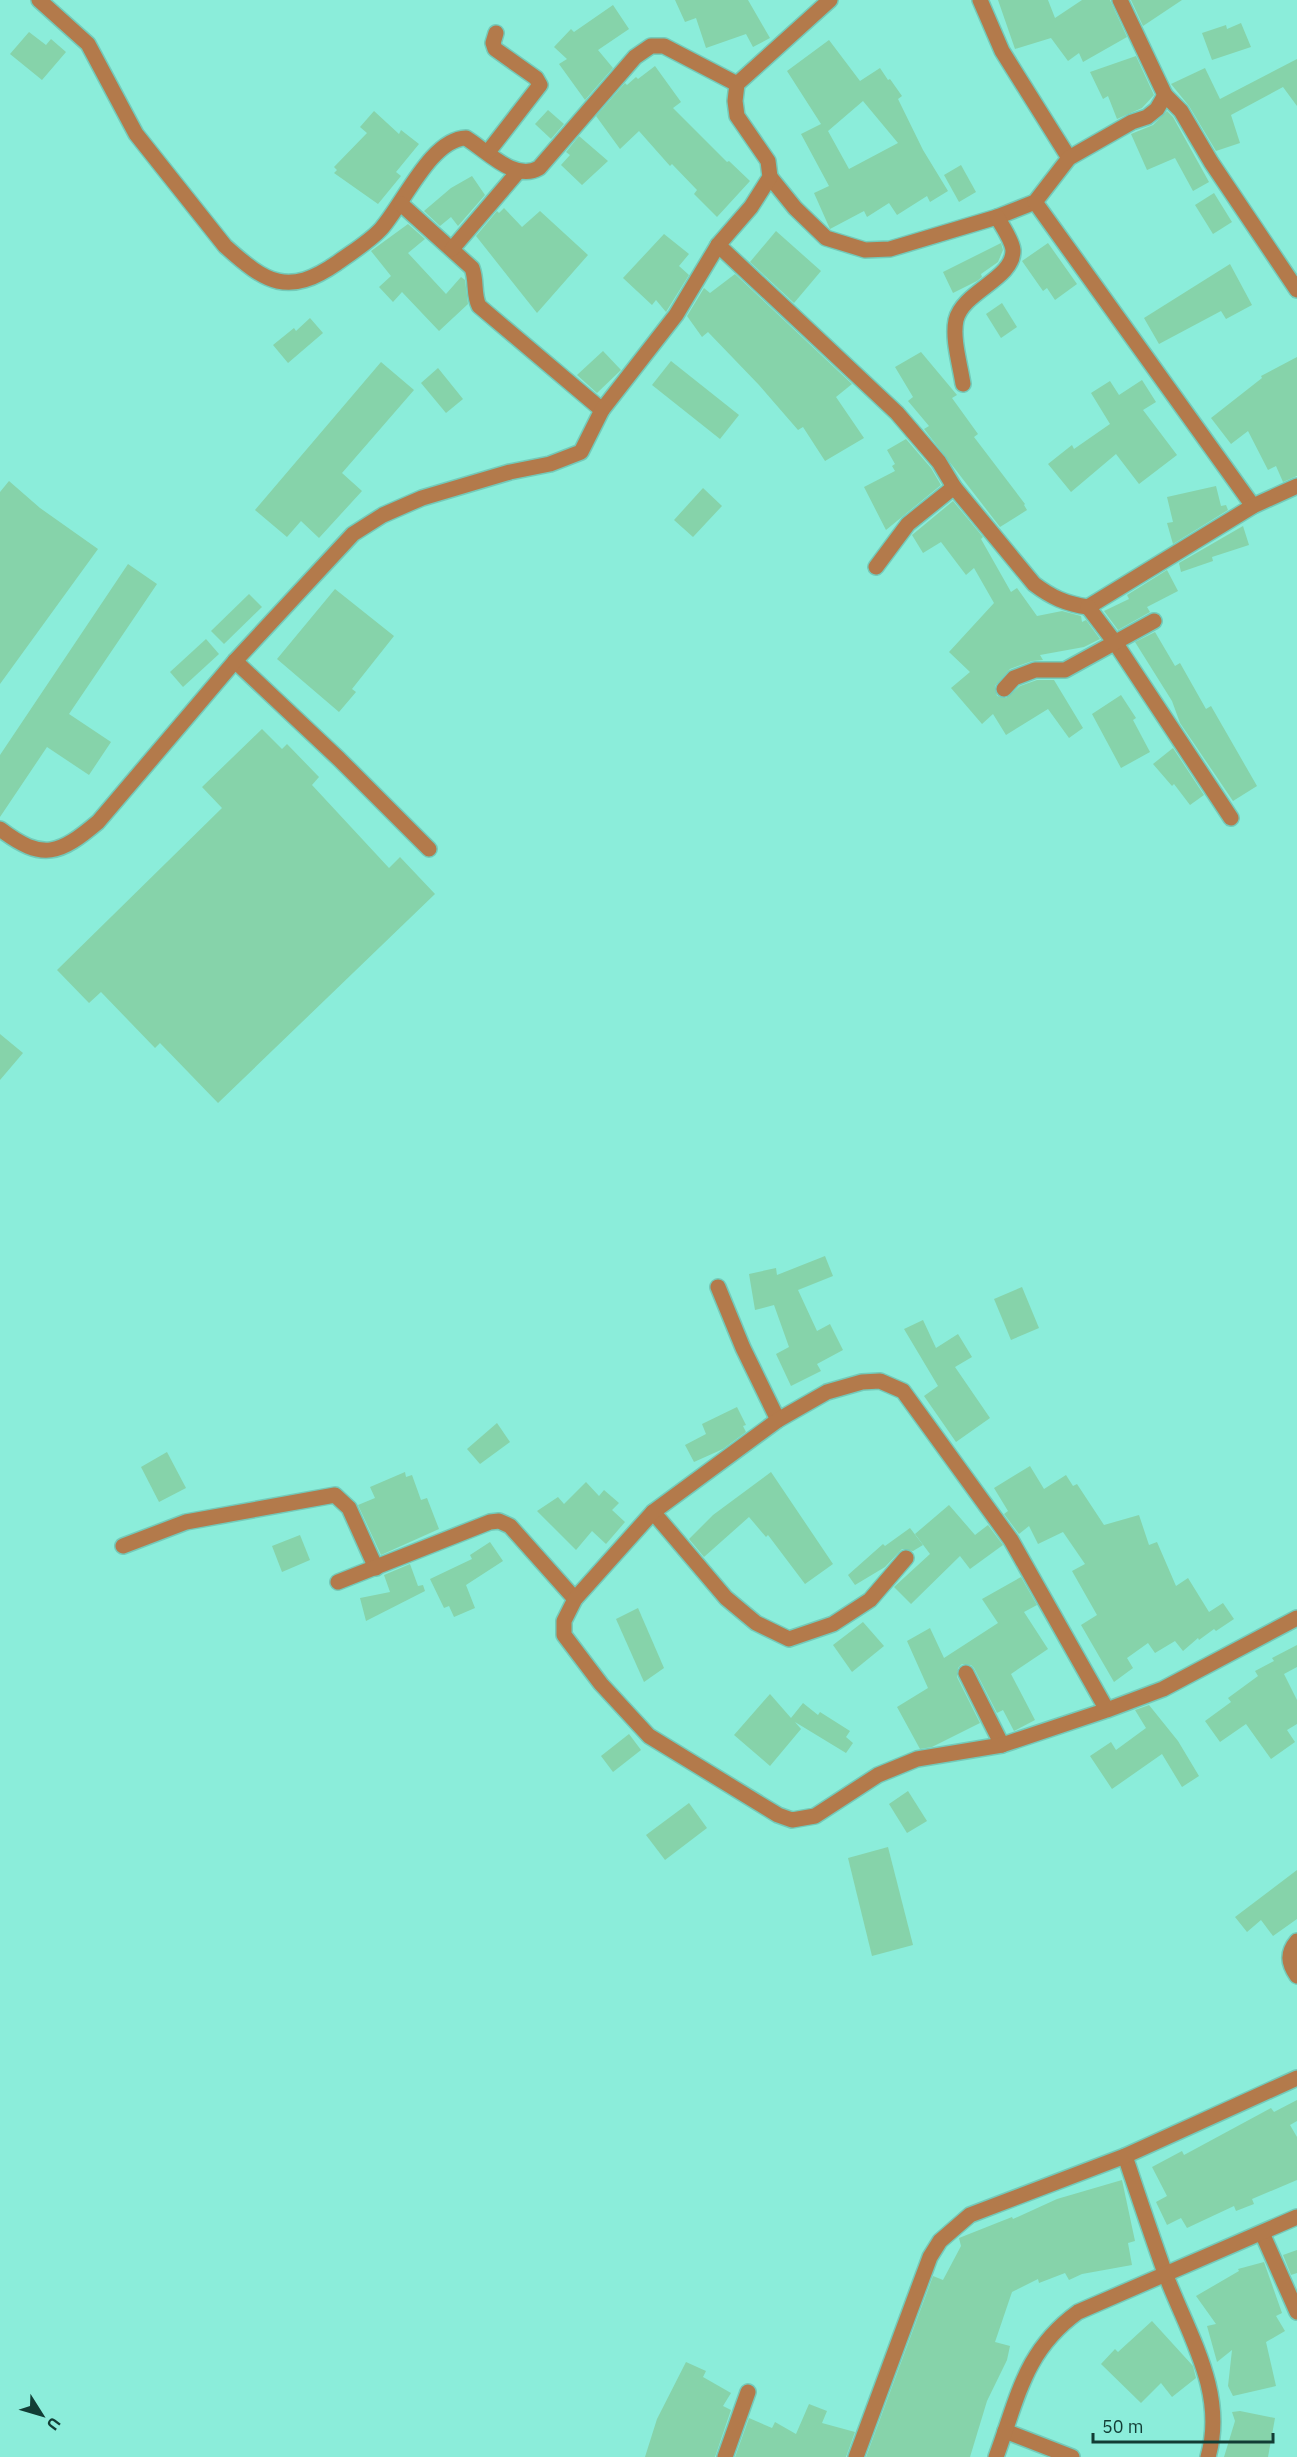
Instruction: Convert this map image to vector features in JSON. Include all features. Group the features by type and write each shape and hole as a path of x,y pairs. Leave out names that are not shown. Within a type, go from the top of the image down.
{"street":[{"path":"39,0 88,44 136,134 225,246 242,261 269,278 293,285 322,274 379,231 401,204 434,153 445,144 466,138 517,173 531,173 539,168 635,57 651,46 664,46 737,84"},
{"path":"830,0 737,84 735,101 737,116 768,161 770,177 795,208 826,238 865,250 890,249 913,244 998,217 1035,202 1070,158 1132,122 1147,117 1157,109 1165,95"},
{"path":"980,0 1002,51 1070,158"},
{"path":"1120,0 1165,95 1181,111 1211,162 1297,290"},
{"path":"488,152 540,85 536,78 495,49 493,43 496,33"},
{"path":"452,249 517,173"},
{"path":"0,829 35,850 54,851 75,842 98,822 235,661 353,534 383,515 422,498 575,456 581,452 602,410 676,315 718,245 751,207 770,177"},
{"path":"1035,202 1253,506"},
{"path":"401,204 472,268 477,280 476,300 479,306 602,410"},
{"path":"963,384 955,334 956,318 972,297 1002,274 1012,257 1013,249 998,217"},
{"path":"718,245 897,413 939,462 954,487 1034,584 1050,596 1070,605 1088,607 1253,506 1297,486"},
{"path":"876,567 908,524 954,487"},
{"path":"1088,607 1116,644 1232,818"},
{"path":"1004,688 1024,674 1035,670 1065,670 1116,644 1154,621"},
{"path":"235,661 339,759 429,849"},
{"path":"718,1287 743,1348 778,1420"},
{"path":"1107,1710 1011,1540 975,1486 903,1391 880,1381 862,1382 827,1392 778,1420 653,1512 575,1599 564,1621 564,1635 601,1684 649,1736 778,1815 792,1820 815,1816 878,1775 917,1759 1002,1745 1107,1710 1163,1689 1297,1618"},
{"path":"123,1546 186,1522 335,1496 349,1508 376,1568"},
{"path":"653,1512 726,1598 756,1623 789,1639 833,1624 870,1600 906,1558"},
{"path":"338,1582 490,1522 499,1521 510,1526 575,1599"},
{"path":"966,1673 1002,1745"},
{"path":"1297,1941 1290,1954 1292,1968 1297,1976"},
{"path":"856,2457 930,2257 940,2241 970,2216 1125,2156 1297,2078"},
{"path":"1125,2156 1166,2275 1208,2379 1213,2412 1208,2457"},
{"path":"996,2457 1029,2368 1040,2346 1057,2328 1078,2312 1297,2217"},
{"path":"1262,2233 1297,2312"},
{"path":"725,2457 748,2392"},
{"path":"1005,2431 1072,2457"}],"building":[{"path":"675,0 748,0 770,38 753,47 746,34 706,48 696,18 685,22"},
{"path":"998,0 1048,0 1055,18 1082,0 1110,0 1127,37 1083,62 1079,53 1068,61 1051,38 1015,49"},
{"path":"1131,0 1182,0 1143,26"},
{"path":"613,5 629,29 598,50 613,68 585,100 559,64 567,59 554,47 571,29 574,32"},
{"path":"1241,23 1251,47 1212,60 1202,33 1226,25 1227,29"},
{"path":"29,32 46,45 51,39 66,52 42,80 10,54"},
{"path":"829,40 860,81 880,68 902,96 898,99 923,150 948,191 930,202 927,196 897,215 889,203 867,217 864,211 830,229 814,193 829,186 801,134 821,124 787,71","holes":["863,101 898,143 849,169 828,131"]},
{"path":"1136,56 1154,95 1142,108 1117,119 1108,96 1103,99 1090,72"},
{"path":"1297,59 1297,106 1283,87 1231,115 1240,143 1216,151 1189,106 1171,84 1205,68 1220,99"},
{"path":"655,66 681,102 673,108 727,162 729,161 750,181 717,217 694,194 697,190 672,164 670,166 639,131 620,149 596,116 625,83 627,85 636,77 638,79"},
{"path":"548,110 564,124 551,139 535,124"},
{"path":"374,111 399,134 401,130 419,144 396,172 401,176 378,204 334,173 337,170 334,167 367,133 360,127"},
{"path":"1167,111 1173,117 1209,182 1193,191 1175,158 1147,170 1131,134 1153,125"},
{"path":"579,136 608,161 582,185 561,165 570,155 566,152"},
{"path":"961,165 976,192 959,202 944,175"},
{"path":"472,176 485,195 458,226 451,217 440,226 424,211 451,188"},
{"path":"1214,193 1232,222 1213,234 1195,205"},
{"path":"504,208 522,227 540,211 588,255 537,313 476,236 497,211 499,213"},
{"path":"408,224 425,239 408,253 446,294 461,277 465,280 468,304 439,331 402,292 393,302 379,287 391,276 371,251"},
{"path":"776,231 821,271 794,303 750,262"},
{"path":"664,234 689,254 679,266 689,275 666,312 656,300 652,305 623,278"},
{"path":"1001,243 1003,250 998,262 981,274 982,277 977,281 953,293 943,272"},
{"path":"1048,243 1077,284 1055,300 1047,288 1043,291 1022,261"},
{"path":"1230,264 1252,305 1226,319 1221,311 1159,344 1144,318"},
{"path":"735,274 852,384 836,397 864,438 825,461 803,427 798,430 708,332 702,337 687,316 704,288 710,293"},
{"path":"1002,303 1017,327 1001,338 986,314"},
{"path":"310,318 323,333 288,363 273,345 294,328 296,331"},
{"path":"603,351 621,370 597,393 577,375"},
{"path":"921,352 957,395 952,398 978,434 974,437 1025,504 1027,510 1000,527 924,429 929,426 908,401 913,397 895,367"},
{"path":"1297,357 1297,476 1283,482 1276,466 1268,470 1248,431 1231,444 1211,418 1262,378 1261,376"},
{"path":"671,361 739,415 720,439 652,385"},
{"path":"381,362 414,390 342,473 362,491 319,538 301,521 287,537 255,510"},
{"path":"438,368 463,399 446,413 421,383"},
{"path":"1142,380 1156,402 1143,410 1177,455 1139,484 1116,454 1071,492 1048,464 1072,445 1074,449 1110,424 1091,393 1110,381 1119,395"},
{"path":"906,439 931,468 941,485 886,530 864,487 895,471 892,466 895,464 887,450"},
{"path":"9,481 40,508 98,549 0,684 0,492"},
{"path":"1216,486 1221,506 1226,505 1228,510 1173,544 1167,523 1173,522 1167,497"},
{"path":"703,488 722,506 693,537 674,520"},
{"path":"953,501 983,537 981,539 1011,592 1017,588 1037,616 1062,611 1081,616 1082,622 1086,620 1100,639 1084,647 1040,655 1043,660 1032,661 1010,669 995,686 997,696 1006,698 1020,686 1037,680 1054,680 1083,728 1069,738 1048,709 1006,735 993,714 982,724 951,688 970,672 949,652 994,603 974,568 966,575 941,542 923,553 912,535"},
{"path":"1243,526 1249,545 1212,557 1213,561 1181,572 1179,563"},
{"path":"128,564 157,584 69,714 111,742 89,775 47,747 0,817 0,755"},
{"path":"1167,570 1178,591 1147,607 1150,612 1118,630 1104,611 1129,599 1127,595"},
{"path":"335,589 394,636 352,689 356,692 339,712 277,659"},
{"path":"249,594 262,607 224,644 211,631"},
{"path":"1155,632 1175,666 1180,663 1206,709 1211,706 1257,786 1233,801 1180,723 1172,701 1135,642"},
{"path":"206,639 219,654 183,687 170,672"},
{"path":"1121,695 1136,718 1133,720 1150,752 1121,768 1092,714"},
{"path":"262,729 282,749 287,744 319,777 312,785 389,868 400,857 435,894 218,1103 160,1043 155,1048 101,992 89,1003 57,970 222,808 202,787"},
{"path":"1173,748 1204,795 1190,805 1174,784 1172,786 1153,764"},
{"path":"0,1034 23,1053 0,1080"},
{"path":"825,1256 833,1276 798,1290 817,1331 830,1324 843,1350 817,1364 821,1371 791,1386 776,1354 789,1347 774,1305 755,1310 749,1274 776,1268 777,1275"},
{"path":"1022,1287 1039,1328 1011,1340 994,1299"},
{"path":"923,1320 936,1348 958,1334 972,1357 955,1367 990,1418 956,1442 924,1396 938,1386 904,1329"},
{"path":"737,1407 746,1425 743,1426 746,1432 723,1449 694,1462 685,1445 706,1434 702,1424"},
{"path":"497,1423 510,1442 480,1464 467,1449"},
{"path":"167,1452 186,1488 159,1502 141,1467"},
{"path":"1030,1466 1044,1489 1066,1475 1073,1486 1077,1484 1104,1525 1139,1515 1149,1545 1157,1542 1176,1586 1188,1578 1209,1612 1223,1603 1234,1619 1199,1640 1198,1638 1183,1651 1175,1641 1155,1653 1148,1643 1127,1658 1133,1668 1114,1682 1081,1625 1097,1615 1072,1571 1085,1564 1063,1532 1038,1544 1029,1526 1019,1534 1004,1514 1008,1511 994,1488"},
{"path":"405,1472 406,1477 412,1475 421,1500 427,1498 439,1529 381,1555 358,1505 375,1498 370,1487"},
{"path":"771,1472 833,1564 805,1584 768,1535 766,1537 749,1517 704,1557 689,1539 713,1515"},
{"path":"586,1482 599,1496 604,1490 619,1503 612,1510 625,1522 606,1544 592,1531 576,1550 537,1511 558,1497 564,1504"},
{"path":"949,1505 975,1535 988,1525 1003,1545 970,1569 960,1556 911,1604 894,1587 930,1554 915,1534"},
{"path":"910,1528 923,1545 913,1551 902,1549 885,1567 855,1585 848,1575 883,1544 885,1546"},
{"path":"300,1535 310,1560 282,1572 272,1546"},
{"path":"490,1542 503,1561 466,1585 475,1608 454,1617 449,1606 444,1608 430,1579 472,1559 470,1555"},
{"path":"410,1564 418,1586 423,1585 425,1591 366,1621 360,1598 390,1592 384,1575"},
{"path":"1021,1577 1037,1605 1024,1612 1048,1649 1011,1674 1035,1720 1014,1731 1003,1710 997,1713 974,1668 971,1665 962,1664 958,1668 957,1677 980,1723 932,1747 920,1749 897,1707 928,1688 907,1641 930,1628 944,1658 998,1623 982,1599"},
{"path":"638,1608 664,1668 644,1682 616,1619"},
{"path":"863,1622 884,1646 852,1672 833,1645"},
{"path":"1297,1645 1297,1667 1284,1674 1297,1700 1297,1724 1287,1730 1295,1742 1271,1759 1246,1724 1220,1742 1205,1721 1231,1702 1228,1698 1258,1676 1255,1671 1274,1661 1272,1658"},
{"path":"770,1694 791,1718 803,1703 818,1715 820,1712 850,1731 846,1737 853,1743 846,1753 795,1722 801,1729 770,1766 734,1735"},
{"path":"1149,1705 1178,1741 1199,1776 1182,1787 1162,1754 1112,1789 1090,1756 1111,1742 1116,1750 1146,1728 1135,1710"},
{"path":"629,1734 641,1750 613,1772 601,1756"},
{"path":"908,1791 927,1821 907,1833 889,1804"},
{"path":"689,1803 707,1828 665,1860 646,1835"},
{"path":"888,1847 913,1945 872,1956 848,1858"},
{"path":"1297,1870 1297,1919 1273,1936 1261,1920 1247,1932 1235,1917"},
{"path":"1297,2100 1297,2121 1290,2125 1297,2137 1297,2180 1252,2199 1254,2204 1236,2211 1234,2206 1187,2228 1181,2218 1167,2225 1156,2202 1167,2196 1152,2167 1182,2151 1184,2155 1271,2108 1274,2112"},
{"path":"1122,2180 1135,2241 1128,2243 1132,2265 1082,2274 1069,2280 1065,2273 1039,2283 1038,2279 1012,2292 995,2342 1010,2346 1007,2360 987,2401 970,2457 866,2457 933,2276 943,2280 961,2246 959,2238 1012,2217 1013,2219 1057,2199"},
{"path":"1297,2250 1297,2273 1291,2275 1283,2255"},
{"path":"1264,2262 1282,2313 1276,2316 1285,2331 1266,2342 1276,2386 1233,2396 1228,2386 1232,2350 1217,2362 1207,2326 1216,2324 1196,2296 1239,2271 1238,2269"},
{"path":"1152,2321 1193,2366 1196,2378 1172,2397 1161,2383 1141,2403 1101,2364 1115,2349 1118,2352"},
{"path":"686,2362 706,2371 703,2377 731,2393 723,2406 731,2410 715,2457 645,2457 657,2419"},
{"path":"809,2404 827,2411 822,2423 855,2432 846,2457 735,2457 749,2418 772,2428 775,2422 796,2434"},
{"path":"1240,2411 1275,2418 1268,2457 1224,2457 1235,2421 1232,2412"}]}
